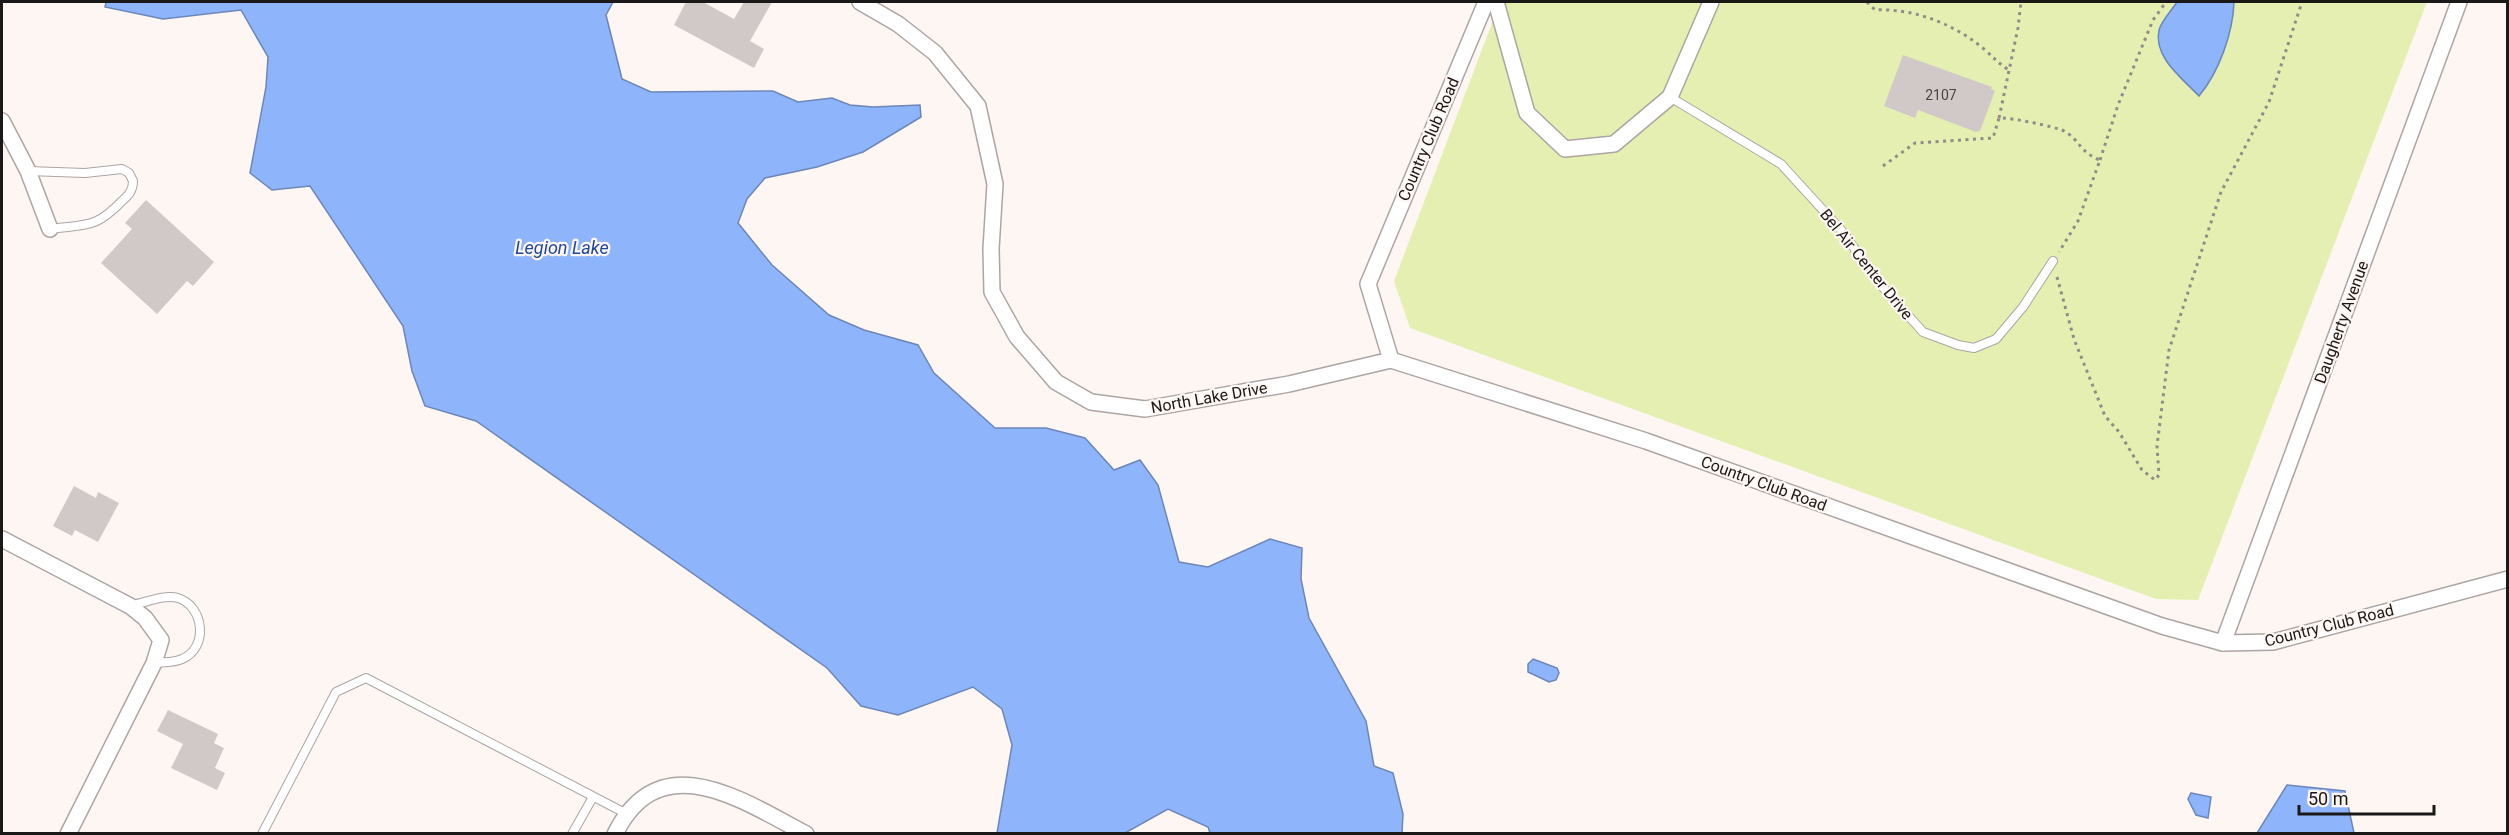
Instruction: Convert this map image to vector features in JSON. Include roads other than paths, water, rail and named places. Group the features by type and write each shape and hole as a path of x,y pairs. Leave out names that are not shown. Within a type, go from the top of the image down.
{"street":[{"name":"North Lake Drive","path":"860,2 898,24 935,53 978,106 995,184 991,249 992,292 1017,337 1056,382 1091,402 1145,409 1288,384 1391,360"},
{"name":"Country Club Road","path":"1486,2 1368,284 1391,360 1646,441 2162,626 2223,643 2273,642 2508,579"},
{"path":"1496,2 1527,113 1565,149 1614,144 1670,97 1712,2"},
{"name":"Daugherty Avenue","path":"2223,643 2459,2"},
{"path":"2,121 28,171 50,230"},
{"path":"2,538 130,606 145,618 161,640 154,663 68,834"},
{"path":"615,834 625,813 653,791 691,784 722,790 806,834"}],"lane":[{"name":"Bel Air Center Drive","path":"1670,97 1781,164 1842,231 1879,283 1923,332 1958,345 1974,348 1996,339 2023,307 2053,261"},
{"path":"28,171 85,173 122,169 129,173 133,181 129,194 105,219 97,223 50,230"},
{"path":"130,606 176,597 190,604 197,612 201,635 196,647 182,659 154,663"},
{"path":"262,834 336,692 366,678 625,813"},
{"path":"572,834 593,797"}],"water":[{"name":"Legion Lake","path":"106,2 613,2 606,15 622,79 651,92 773,91 798,102 832,98 850,105 873,107 920,105 921,117 863,152 817,167 765,178 747,199 738,223 772,265 829,315 864,330 918,345 934,373 995,428 1046,428 1085,438 1114,470 1140,460 1158,485 1179,562 1208,567 1270,539 1302,548 1301,579 1309,618 1366,721 1374,766 1393,773 1403,814 1402,833 1210,833 1208,827 1168,809 1125,833 997,833 1012,745 1002,709 973,687 898,715 861,706 827,668 476,421 425,406 412,371 403,326 310,186 272,190 250,173 266,87 268,57 241,10 163,19 105,7"},
{"path":"2177,2 2234,2 2224,52 2213,76 2199,96 2170,66 2160,49 2159,30"},
{"path":"1533,659 1557,668 1559,673 1556,680 1549,682 1528,672 1528,664"},
{"path":"2287,785 2345,791 2354,833 2257,833"},
{"path":"2191,793 2211,797 2208,818 2196,815 2188,799"}]}
